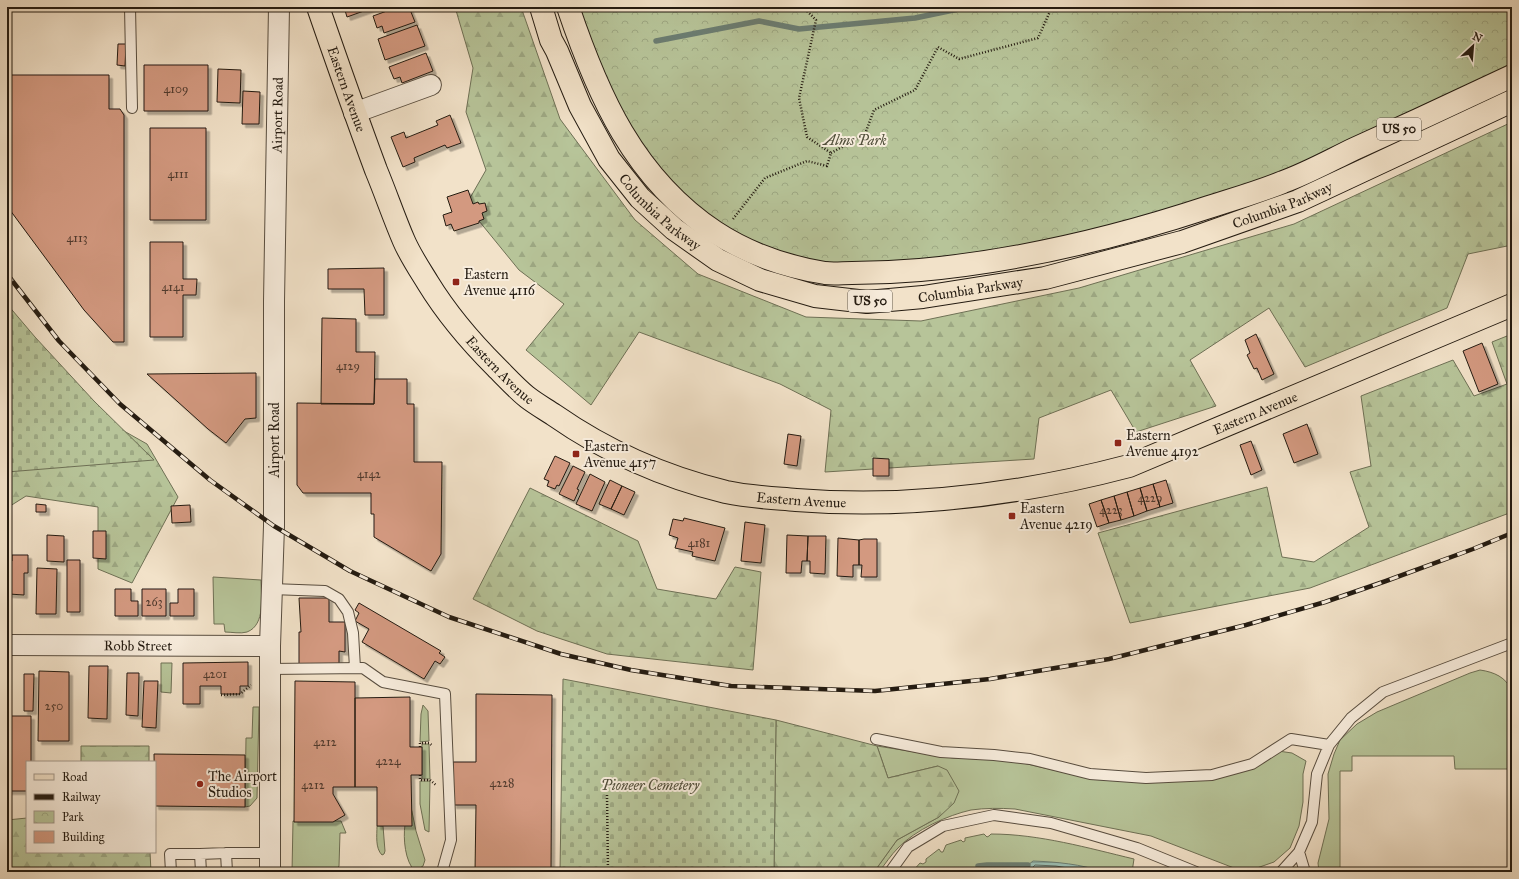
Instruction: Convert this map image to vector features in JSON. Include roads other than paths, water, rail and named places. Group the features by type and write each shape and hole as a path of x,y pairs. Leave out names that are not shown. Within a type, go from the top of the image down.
{"main road":[{"name":"Eastern Avenue","path":"318,7 354,113 405,243 426,279 453,319 479,350 527,397 572,428 643,466 689,482 728,492 752,496 825,502 890,503 954,499 1018,491 1082,478 1129,466 1512,305"},
{"name":"Columbia Parkway","path":"541,7 551,40 580,106 609,158 640,198 674,229 718,260 760,280 815,296 867,302 923,297 1045,278 1182,242 1298,201 1512,101"},
{"name":"Columbia Parkway","path":"568,7 601,94 627,139 654,178 682,207 716,233 752,252 784,263 826,273 894,272 988,262 1035,254 1101,239 1161,223 1285,182 1512,76"}],"street":[{"name":"Airport Road","path":"270,862 270,646 274,519 274,301 278,7"},
{"path":"354,113 431,85"},
{"name":"Robb Street","path":"7,645 270,646"}],"lane":[{"path":"130,7 132,108"},
{"path":"272,589 325,591 339,598 348,612 350,619 353,633 355,668"},
{"path":"1281,872 1299,852 1312,822 1317,774 1329,745 1351,718 1383,692 1512,643"},
{"path":"270,670 363,668 383,682 445,694 451,840 442,872"},
{"path":"876,739 941,752 1030,759 1090,774 1146,778 1212,774 1252,764 1291,739 1329,745"},
{"path":"890,872 908,846 943,826 994,815 1051,823 1138,848 1196,872"},
{"path":"1299,852 1305,872"},
{"path":"226,853 227,872"},
{"path":"171,872 170,854 226,853 270,862"},
{"path":"200,854 201,872"}],"water":[{"path":"1033,861 1069,864 1103,872 1034,872 1029,870 1028,865"}],"waterway":[{"path":"656,41 759,21 799,29 915,18 968,7"},
{"path":"978,866 1028,865"}],"railway":[{"path":"7,274 59,341 120,404 210,480 274,526 350,571 449,617 561,654 631,670 731,686 875,691 990,679 1109,659 1246,625 1325,602 1386,581 1512,533"}],"place":[{"name":"Eastern Avenue 4116","path":"456,282"},
{"name":"Eastern Avenue 4192","path":"1118,443"},
{"name":"Eastern Avenue 4157","path":"576,454"},
{"name":"Eastern Avenue 4219","path":"1012,516"},
{"name":"The Airport Studios","path":"200,784"}],"park label":[{"name":"Alms Park","path":"855,140"},
{"name":"Pioneer Cemetery","path":"650,785"}]}
